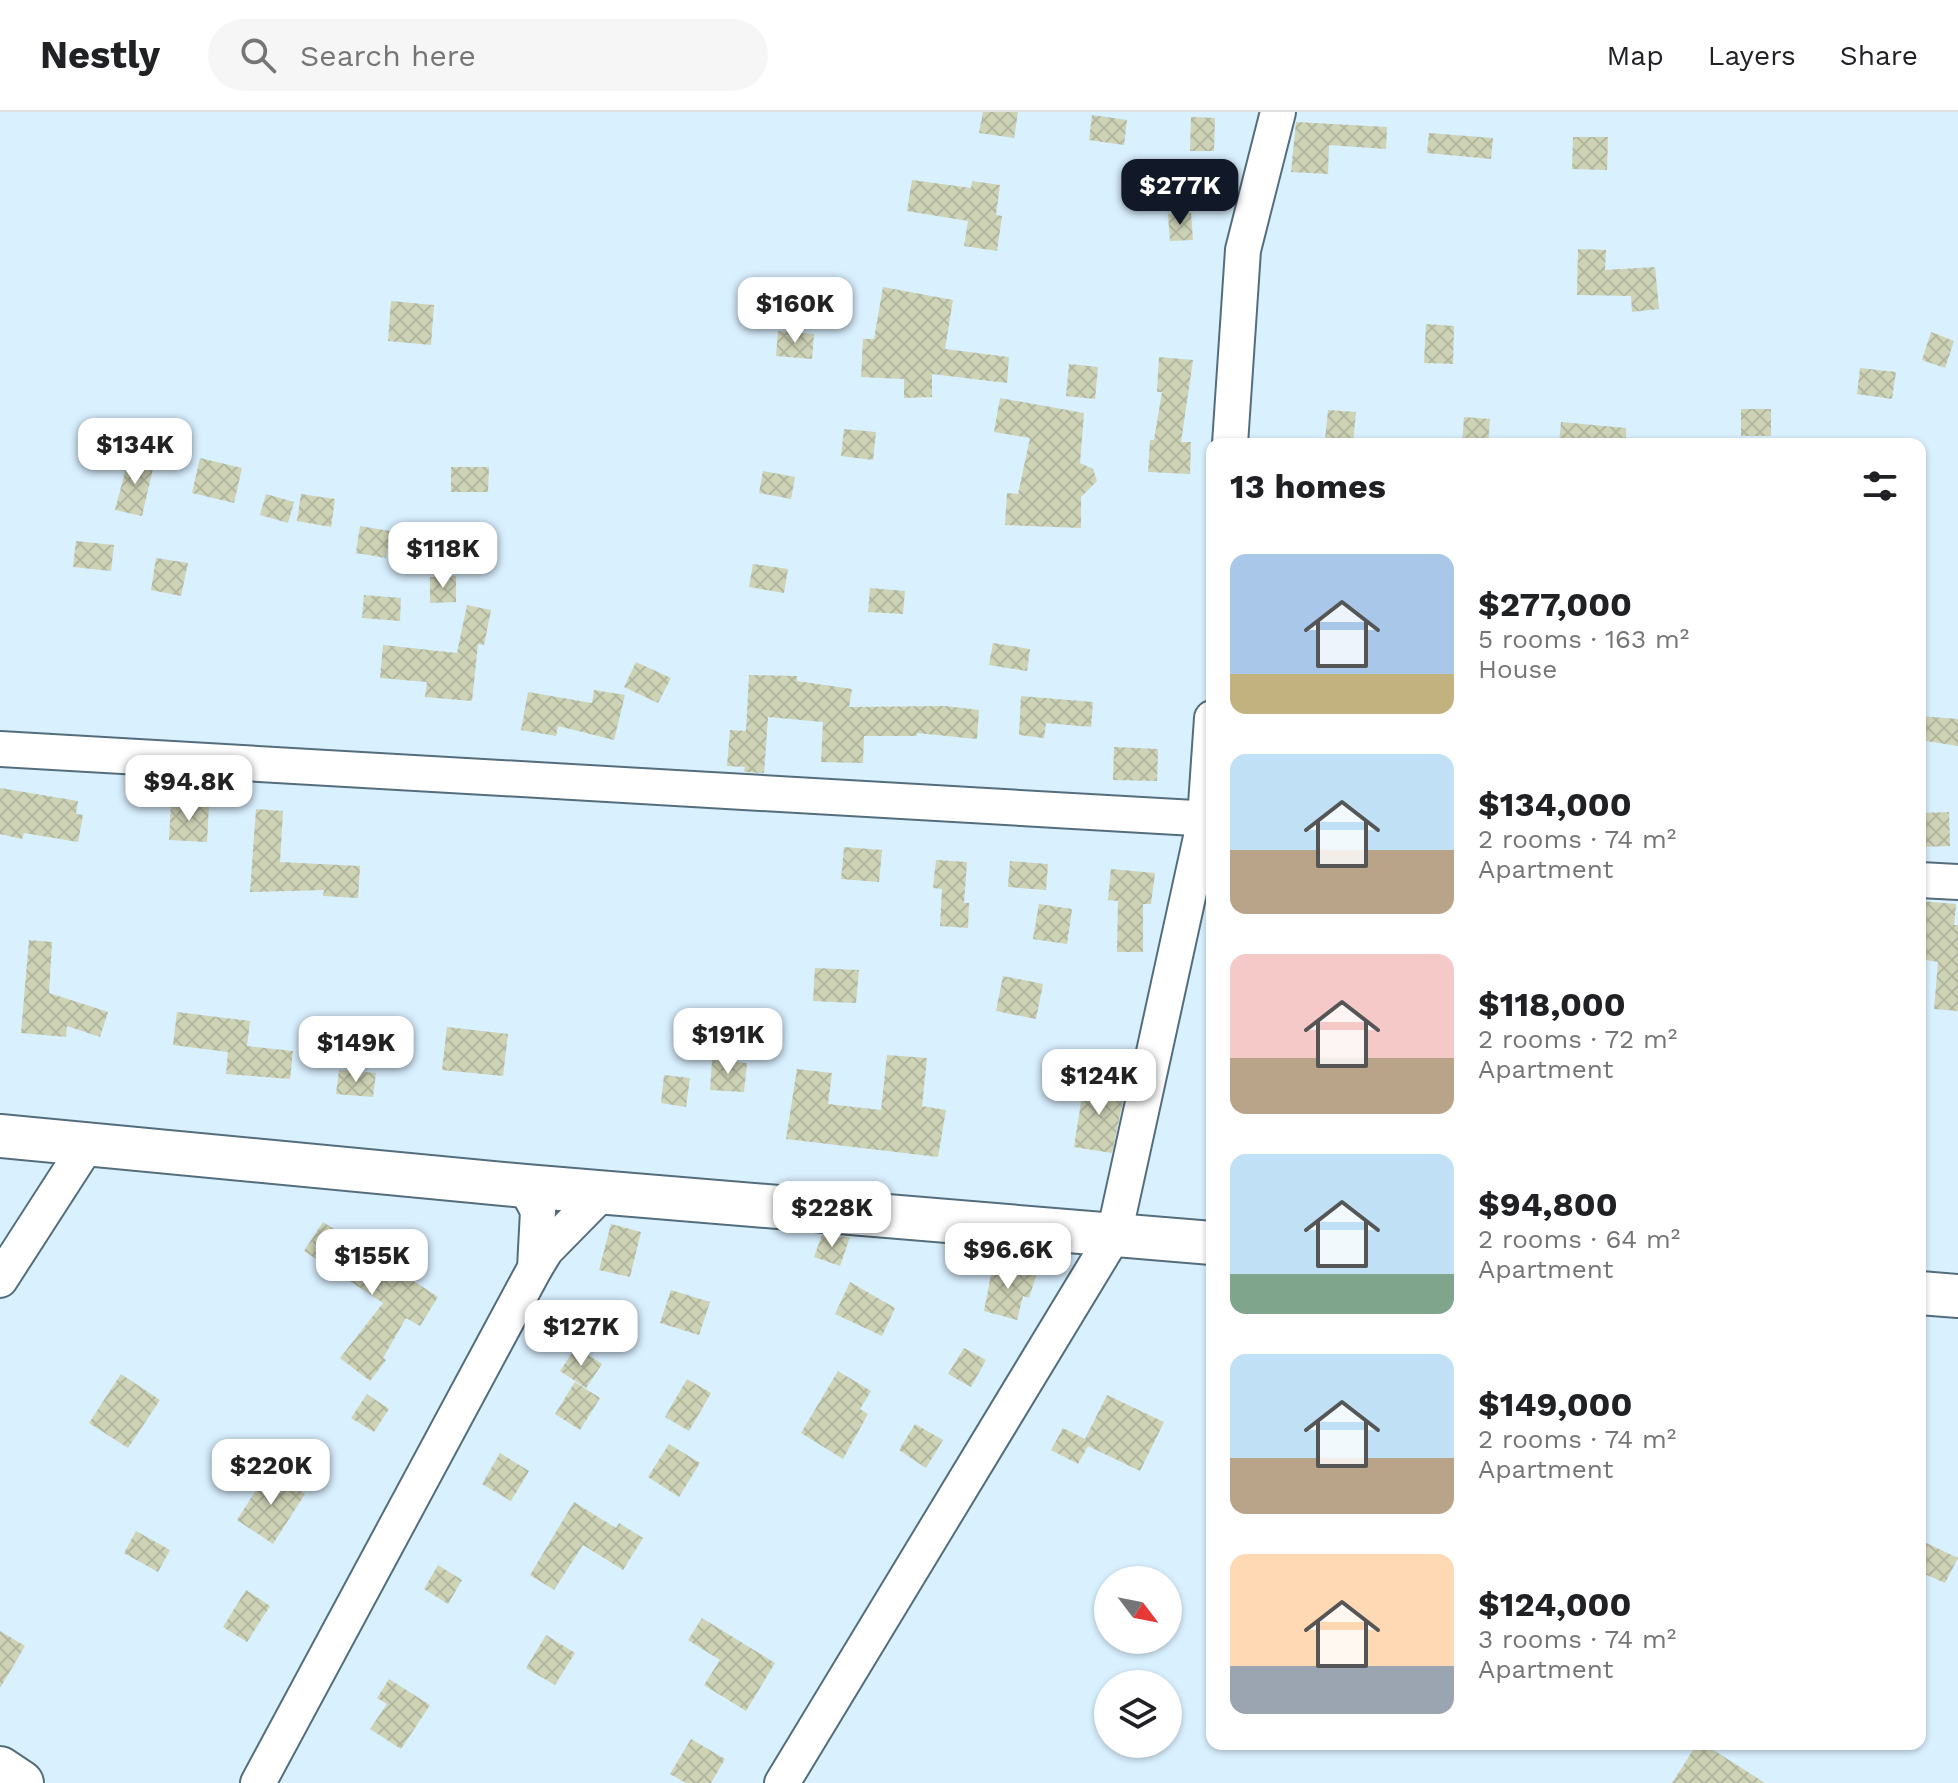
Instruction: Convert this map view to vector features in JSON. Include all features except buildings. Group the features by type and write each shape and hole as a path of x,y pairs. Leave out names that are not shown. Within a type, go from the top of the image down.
{"main road":[{"path":"0,1769 21,1783"}],"street":[{"path":"1230,438 1243,250 1278,112"},
{"path":"0,749 1206,819"},
{"path":"782,1783 1114,1235 1206,832"},
{"path":"1926,880 1958,882"},
{"path":"0,1136 602,1193 1206,1243"},
{"path":"0,1280 87,1145"},
{"path":"525,1186 538,1211 535,1268"},
{"path":"258,1783 535,1268 546,1250 602,1193"},
{"path":"1926,1293 1958,1296"}]}
